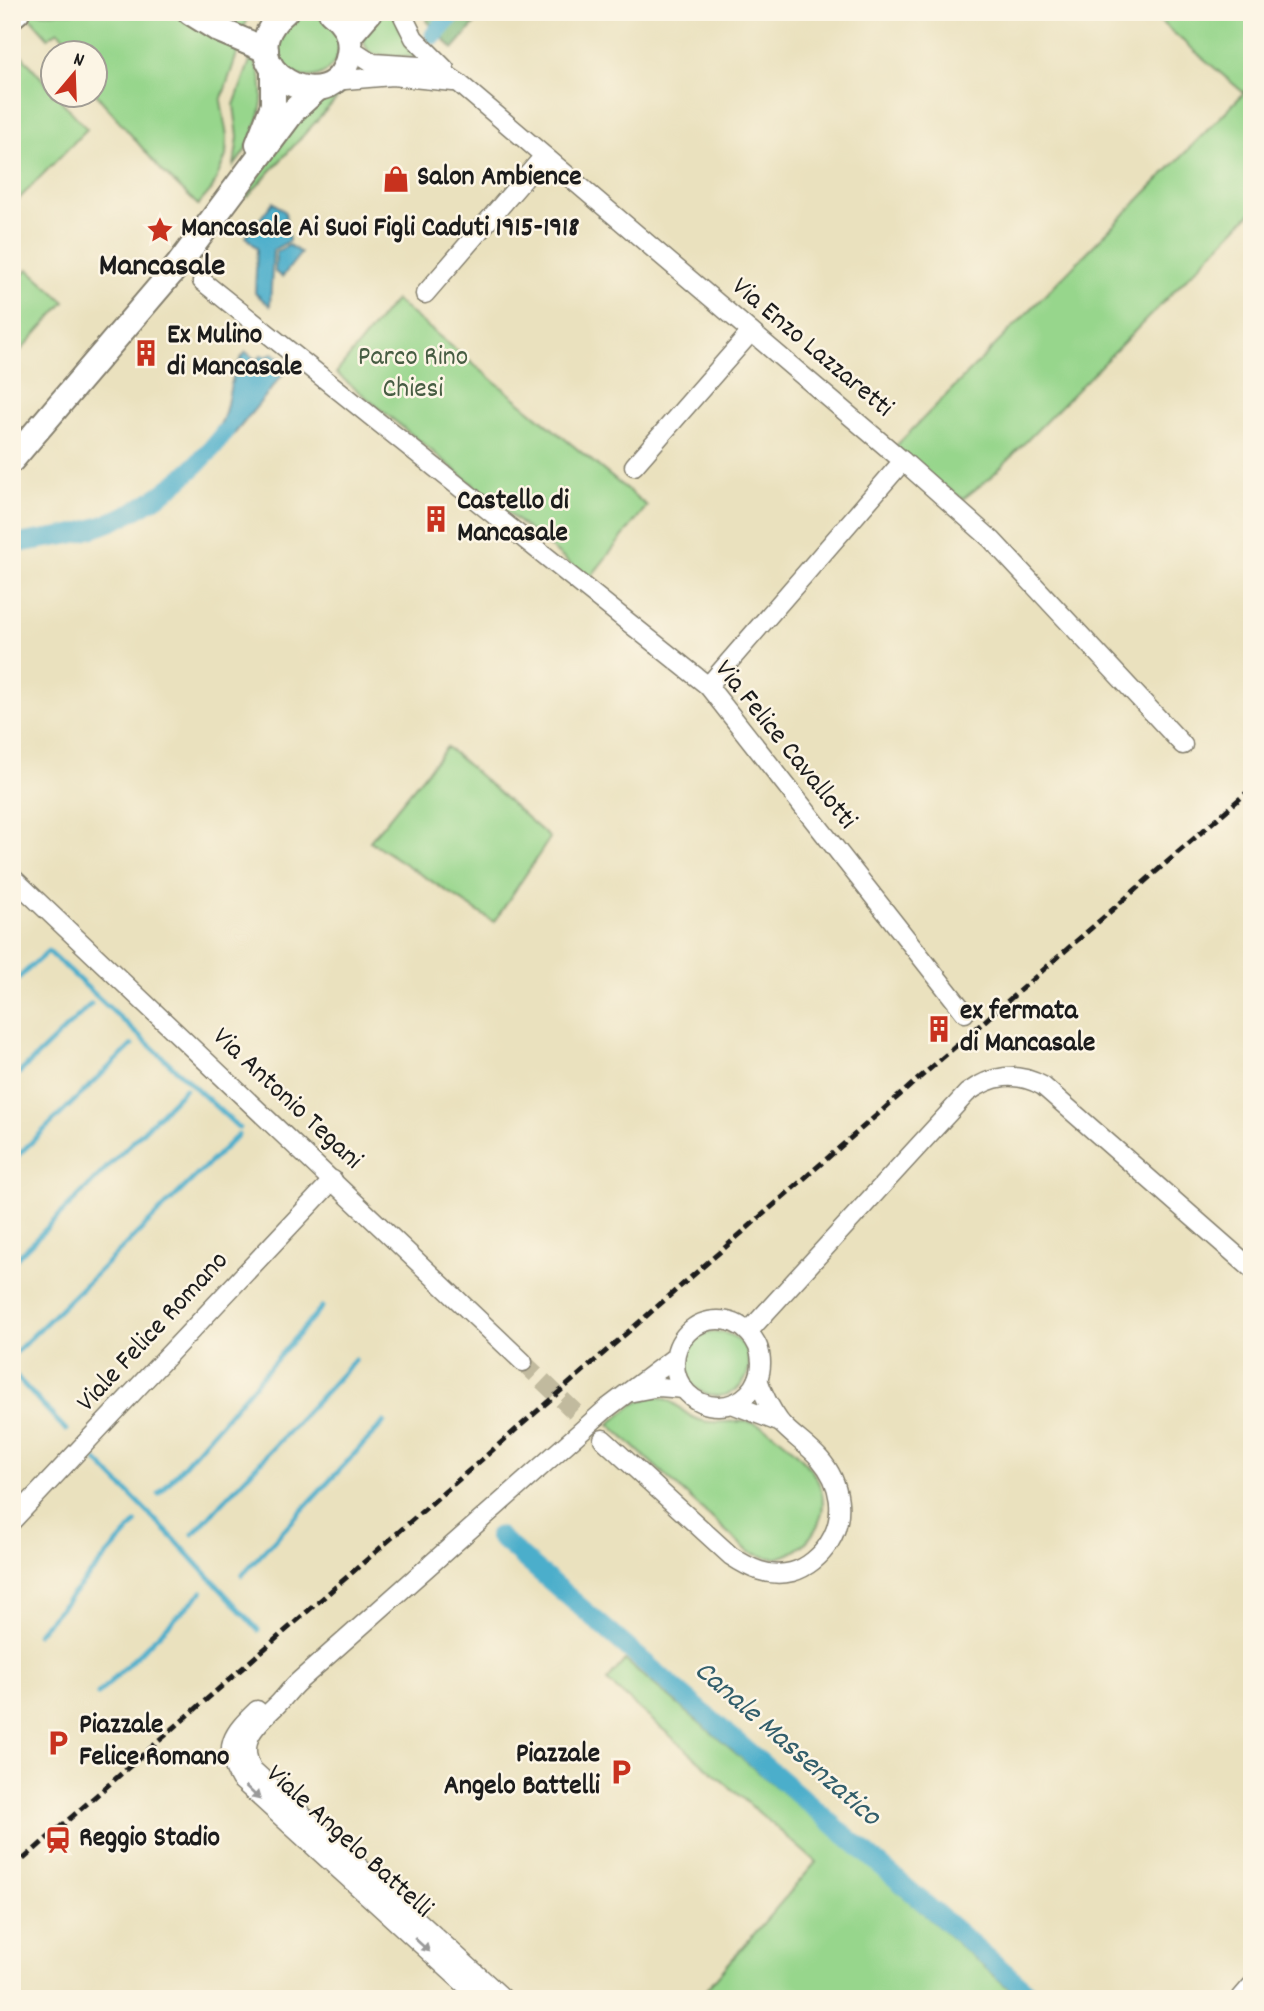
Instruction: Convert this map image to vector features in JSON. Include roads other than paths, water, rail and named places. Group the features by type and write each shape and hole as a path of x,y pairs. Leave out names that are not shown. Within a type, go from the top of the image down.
{"street":[{"path":"12,16 17,12"},
{"path":"190,12 269,61 292,86 325,85 392,76 460,84"},
{"path":"228,200 262,136 272,105 270,29 285,12"},
{"path":"331,12 339,19 350,42"},
{"path":"12,460 179,264 294,110 342,72 350,42 370,12"},
{"name":"Via Enzo Lazzaretti","path":"401,12 414,38 460,84 992,540 1183,745"},
{"name":"Via Enzo Lazzaretti","path":"350,42 373,63 435,67 460,84"},
{"path":"425,295 544,156"},
{"name":"Via Felice Cavallotti","path":"202,281 708,686 965,1013"},
{"path":"634,466 751,332"},
{"path":"708,686 903,461"},
{"name":"Via Antonio Tegani","path":"12,877 523,1362"},
{"path":"603,1439 731,1556 750,1569 782,1574 803,1568 823,1553 838,1530 841,1504 821,1460 781,1423 765,1399 758,1379 760,1354 748,1332 960,1100 979,1084 996,1077 1019,1076 1042,1086 1252,1269"},
{"name":"Viale Felice Romano","path":"12,1521 333,1180"},
{"name":"Viale Angelo Battelli","path":"504,1999 253,1770 246,1752 251,1731 292,1688 606,1409 675,1357 678,1347 690,1330 709,1321 730,1322 748,1332"},
{"path":"675,1357 678,1379 684,1389"},
{"path":"732,1404 744,1398 758,1379"},
{"name":"Viale Angelo Battelli","path":"629,1393 659,1387 684,1389 706,1405 732,1404"},
{"path":"732,1404 781,1423"},
{"name":"Viale Angelo Battelli","path":"292,1688 258,1709 235,1731 230,1754 240,1779 481,1999"},
{"path":"1240,1999 1252,1985"}],"water":[{"path":"273,202 285,212 289,241 273,250 270,306 255,293 257,248 246,237"},
{"path":"289,245 301,253 282,277 275,272 276,252"},
{"path":"246,352 256,360 262,355 266,357 273,353 290,366 231,438 218,427 225,412 235,371"}],"waterway":[{"path":"434,35 454,12"},
{"path":"12,545 81,532 123,517 179,480 225,432"},
{"path":"12,984 48,951 239,1128"},
{"path":"12,1080 91,1004"},
{"path":"12,1161 132,1045"},
{"path":"12,1263 185,1089"},
{"path":"12,1356 238,1135"},
{"path":"159,1494 322,1307"},
{"path":"193,1534 355,1360"},
{"path":"12,1372 66,1430"},
{"path":"242,1575 384,1422"},
{"path":"97,1461 258,1630"},
{"path":"37,1634 136,1523"},
{"name":"Canale Massenzatico","path":"498,1536 1036,1999"},
{"path":"98,1694 202,1592"}],"tunnel":[{"path":"523,1362 603,1439"}],"railway":[{"path":"12,1869 1252,788"}],"place":[{"name":"Salon Ambience","path":"396,179"},
{"name":"Mancasale Ai Suoi Figli Caduti 1915-1918","path":"160,230"},
{"name":"Ex Mulino di Mancasale","path":"146,353"},
{"name":"Castello di Mancasale","path":"436,519"},
{"name":"ex fermata di Mancasale","path":"939,1029"},
{"name":"Piazzale Felice Romano","path":"58,1743"},
{"name":"Piazzale Angelo Battelli","path":"621,1772"},
{"name":"Reggio Stadio","path":"58,1840"}],"district":[{"name":"Mancasale","path":"162,268"}],"park label":[{"name":"Parco Rino Chiesi","path":"413,375"}]}
